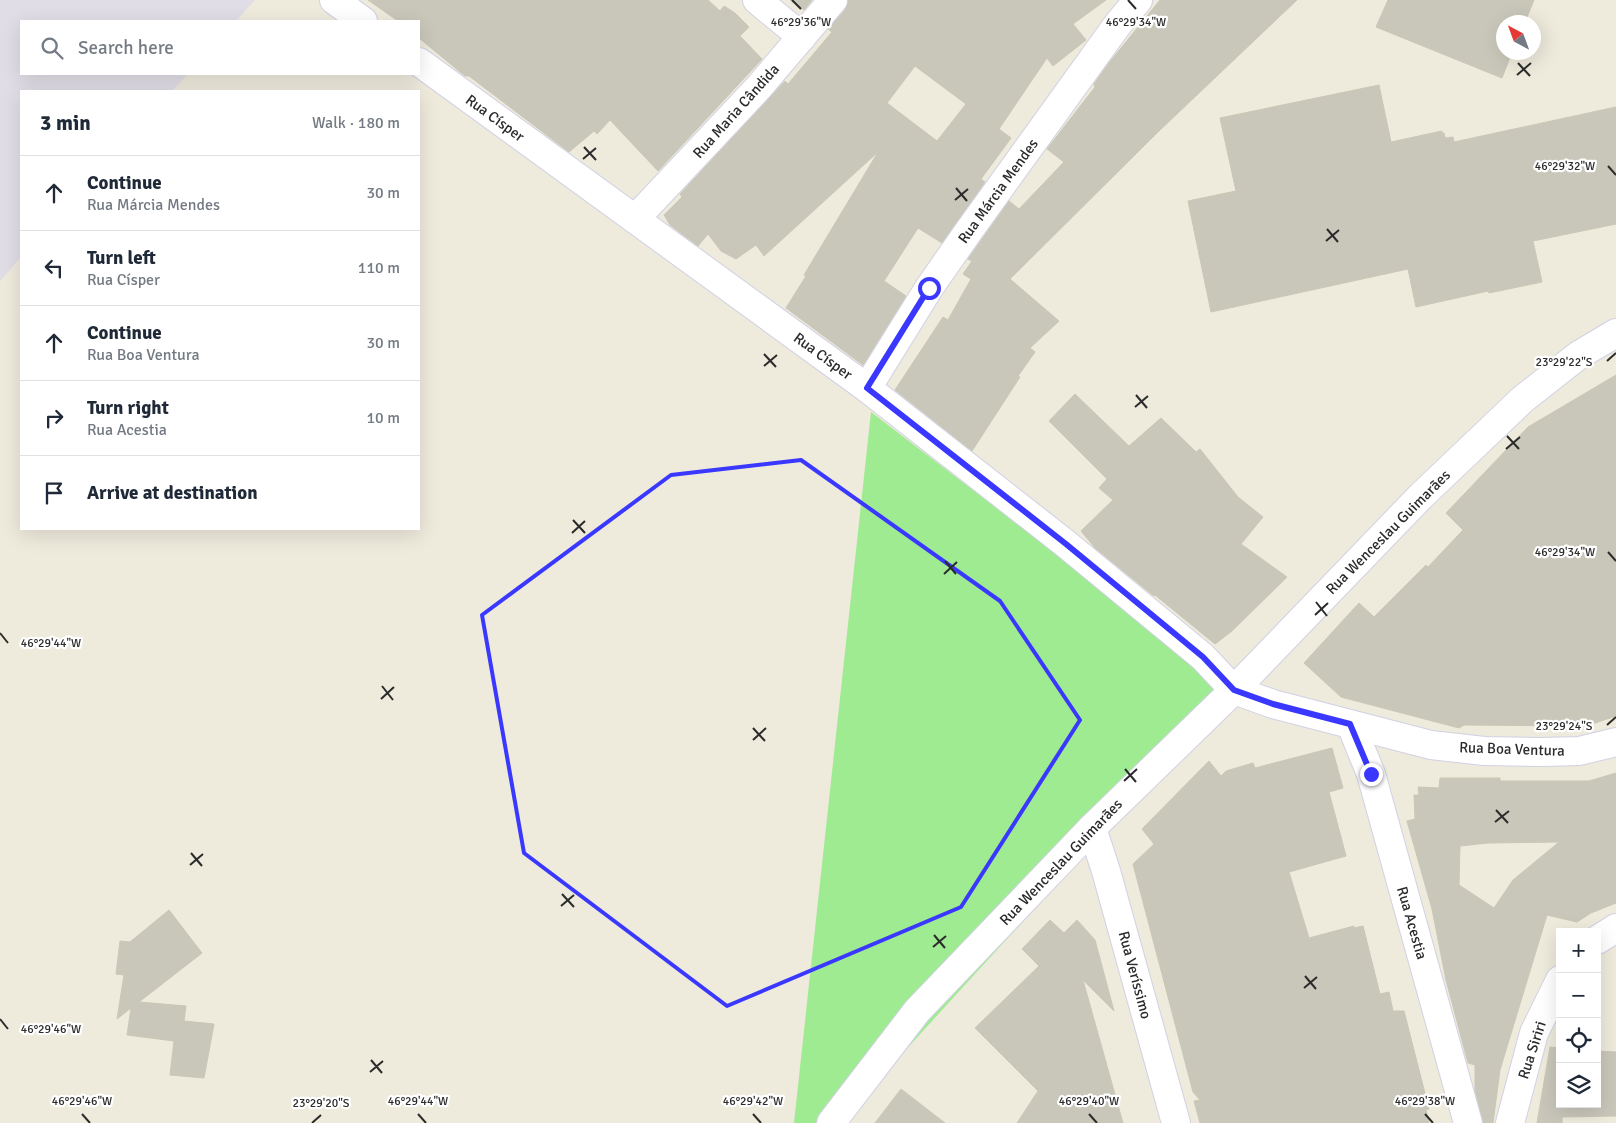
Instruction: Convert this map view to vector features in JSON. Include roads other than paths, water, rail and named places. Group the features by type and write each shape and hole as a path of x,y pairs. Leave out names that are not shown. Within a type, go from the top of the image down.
{"street":[{"path":"334,0 362,20"},
{"path":"757,0 802,37"},
{"name":"Rua Maria Cândida","path":"635,220 752,94 832,0"},
{"name":"Rua Márcia Mendes","path":"867,388 929,288 968,232 1118,24 1138,0"},
{"name":"Rua Císper","path":"420,63 867,388 1066,544 1203,657 1234,690"},
{"name":"Rua Wenceslau Guimarães","path":"831,1123 917,1011 1092,828 1234,690 1420,497 1523,399 1579,355 1616,333"},
{"name":"Rua Boa Ventura","path":"1234,690 1273,704 1431,745 1484,751 1541,752 1579,751 1616,742"},
{"name":"Rua Acestia","path":"1350,724 1371,774 1468,1123"},
{"name":"Rua Veríssimo","path":"1092,828 1106,871 1176,1123"},
{"path":"1601,937 1616,928"},
{"name":"Rua Siriri","path":"1510,1123 1534,1033 1556,988"}]}
